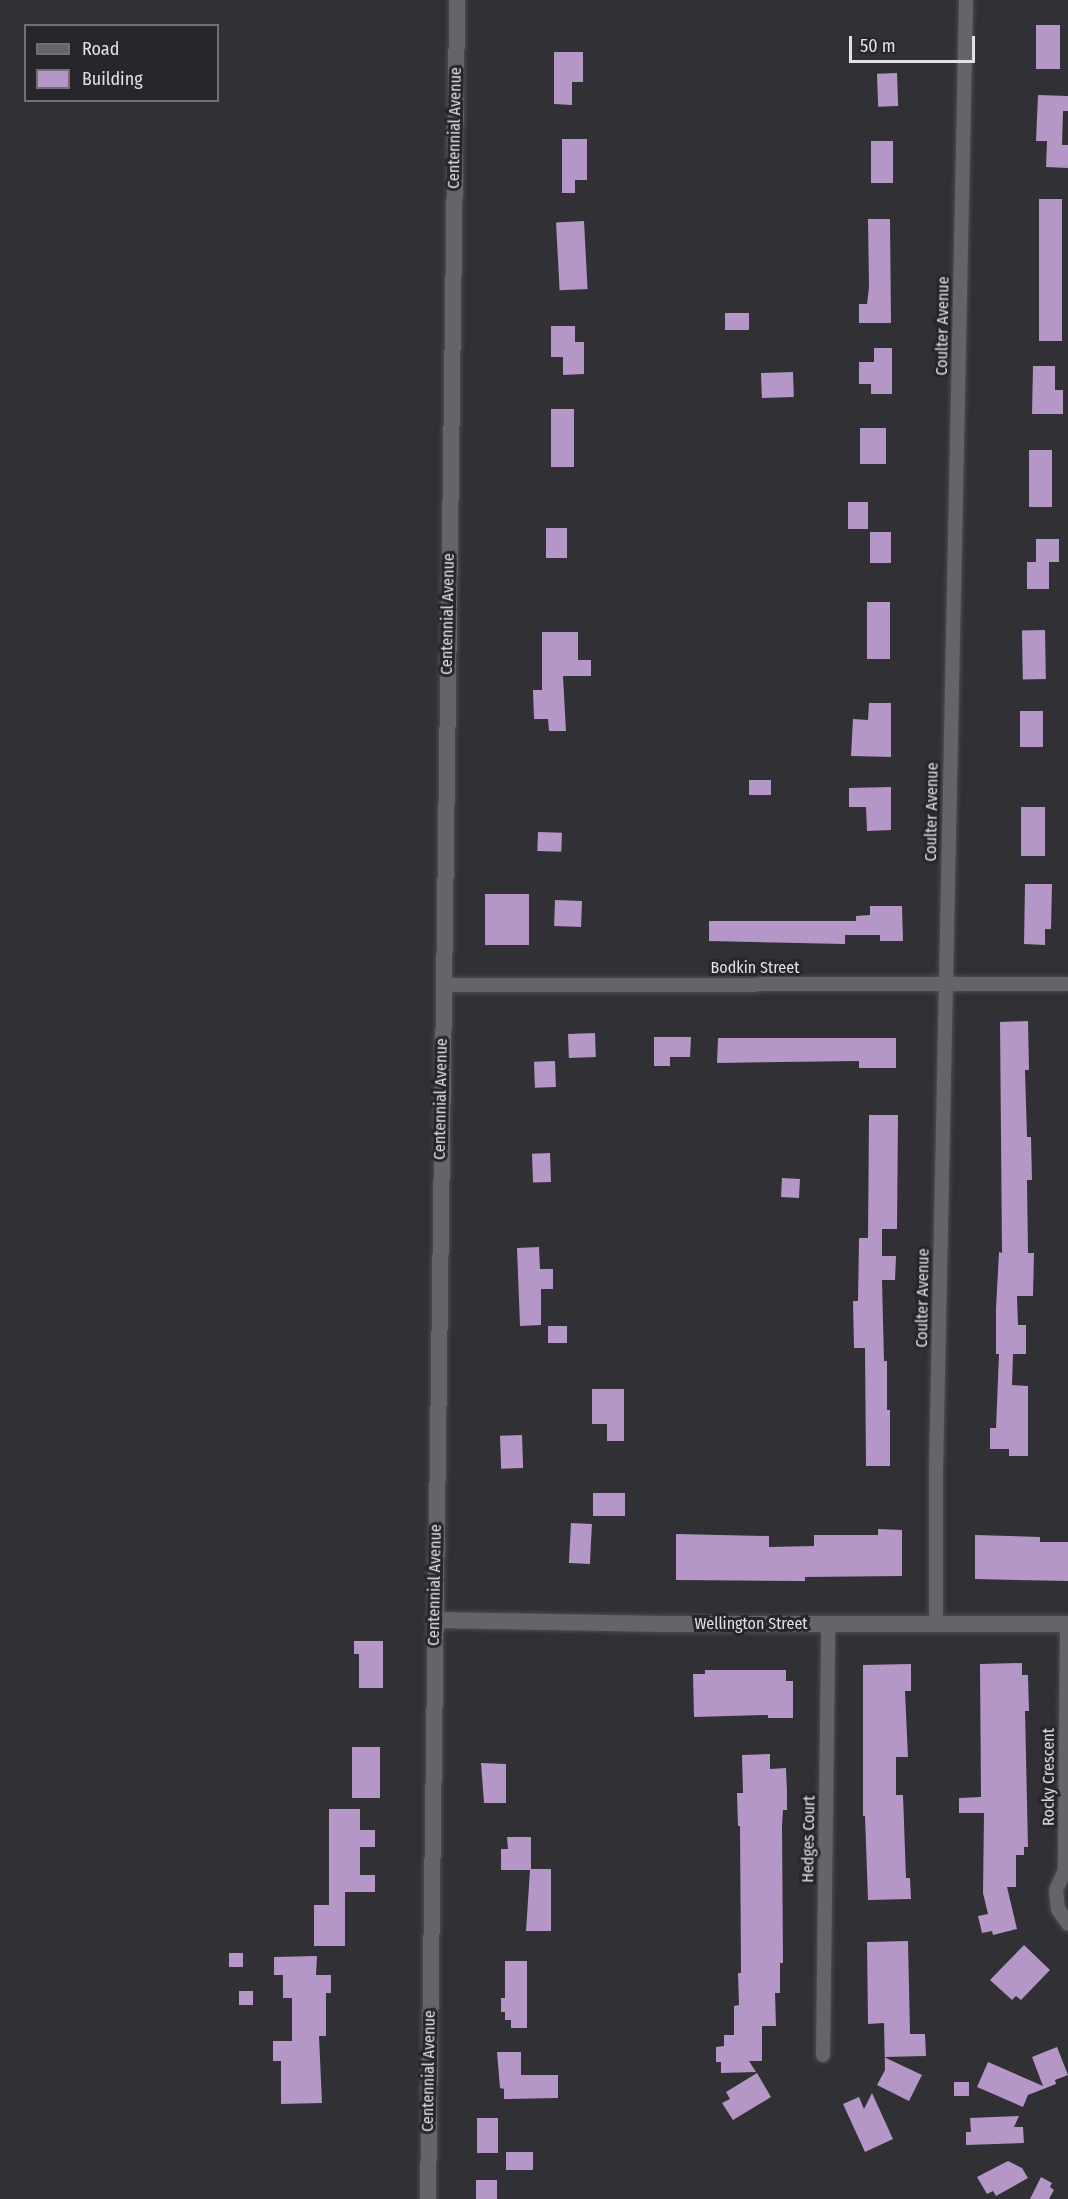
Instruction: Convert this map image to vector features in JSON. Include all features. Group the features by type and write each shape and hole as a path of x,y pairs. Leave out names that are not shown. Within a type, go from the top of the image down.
{"main road":[{"name":"Centennial Avenue","path":"428,2199 442,985 457,0"},
{"name":"Wellington Street","path":"434,1620 1067,1624"}],"street":[{"name":"Coulter Avenue","path":"936,1624 945,984 966,0"},
{"name":"Bodkin Street","path":"442,985 1068,984"},
{"name":"Hedges Court","path":"823,2055 828,1624"},
{"name":"Rocky Crescent","path":"1067,1624 1065,1870 1056,1890 1058,1910 1068,1924"}],"building":[{"path":"1036,25 1060,25 1060,69 1036,69"},
{"path":"554,52 583,52 583,82 572,82 572,105 554,104"},
{"path":"897,73 898,106 878,107 877,74"},
{"path":"1038,95 1068,96 1068,111 1063,111 1062,145 1068,145 1068,168 1046,167 1047,141 1036,141"},
{"path":"562,139 587,139 587,180 575,180 575,193 562,193"},
{"path":"871,141 893,141 893,183 871,183"},
{"path":"1039,199 1062,199 1062,341 1039,341"},
{"path":"868,219 890,219 891,323 859,323 859,304 867,304 869,287"},
{"path":"584,221 588,289 560,290 556,222"},
{"path":"725,313 749,313 749,330 725,330"},
{"path":"551,326 575,326 575,342 584,342 584,374 563,375 563,357 551,357"},
{"path":"874,348 892,348 892,394 871,394 871,384 859,384 859,362 874,362"},
{"path":"1033,366 1055,366 1055,390 1063,390 1063,414 1032,414"},
{"path":"793,372 794,397 762,398 761,373"},
{"path":"551,409 574,409 574,467 551,467"},
{"path":"860,428 886,428 886,464 860,464"},
{"path":"1029,450 1052,450 1052,507 1029,507"},
{"path":"848,502 868,502 868,529 848,529"},
{"path":"546,528 567,528 567,558 546,558"},
{"path":"870,532 891,532 891,563 870,563"},
{"path":"1036,539 1059,539 1059,562 1036,562"},
{"path":"1027,562 1049,562 1049,589 1027,589"},
{"path":"867,602 890,602 890,659 867,659"},
{"path":"1022,630 1045,630 1046,679 1023,679"},
{"path":"542,632 578,632 578,660 591,660 591,676 563,676 566,731 549,731 548,719 534,719 533,690 542,690"},
{"path":"869,703 891,703 891,757 851,756 853,719 868,720"},
{"path":"1020,711 1043,711 1043,747 1020,747"},
{"path":"749,780 771,780 771,795 749,795"},
{"path":"891,787 891,830 867,831 866,807 849,807 849,788"},
{"path":"1021,807 1045,807 1045,856 1021,856"},
{"path":"538,832 562,833 561,852 537,851"},
{"path":"1025,884 1052,884 1051,929 1045,929 1045,945 1024,944"},
{"path":"485,894 529,894 529,945 485,945"},
{"path":"555,900 582,901 581,927 554,926"},
{"path":"870,906 902,906 903,941 880,941 880,935 845,935 845,944 709,941 709,921 856,921 856,916 870,915"},
{"path":"1028,1021 1029,1070 1025,1070 1027,1137 1031,1137 1032,1180 1027,1180 1028,1253 1034,1253 1033,1296 1017,1296 1018,1325 1026,1325 1026,1354 1013,1354 1012,1385 1028,1386 1028,1456 1009,1456 1009,1449 990,1449 990,1428 996,1428 999,1354 996,1354 996,1308 999,1252 1002,1253 1000,1022"},
{"path":"595,1033 596,1057 569,1058 568,1034"},
{"path":"654,1037 691,1037 690,1057 670,1057 670,1066 654,1066"},
{"path":"718,1038 896,1038 896,1068 859,1068 859,1061 717,1063"},
{"path":"555,1061 556,1087 535,1088 534,1062"},
{"path":"869,1115 898,1115 897,1229 882,1229 882,1256 896,1256 895,1280 882,1280 884,1361 887,1361 887,1410 890,1410 890,1466 866,1466 865,1348 854,1348 853,1301 858,1301 859,1238 868,1238"},
{"path":"550,1153 551,1182 533,1183 532,1154"},
{"path":"782,1178 800,1179 799,1198 781,1197"},
{"path":"539,1247 540,1269 553,1269 553,1289 541,1289 541,1325 520,1326 517,1248"},
{"path":"548,1326 567,1326 567,1343 548,1343"},
{"path":"592,1389 624,1389 624,1441 607,1441 607,1424 592,1424"},
{"path":"522,1435 523,1468 501,1469 500,1436"},
{"path":"593,1493 625,1493 625,1516 593,1516"},
{"path":"571,1523 592,1524 590,1564 569,1563"},
{"path":"878,1529 902,1530 902,1576 805,1577 805,1581 676,1580 676,1534 769,1536 769,1547 814,1546 814,1535 878,1535"},
{"path":"975,1535 1040,1537 1040,1542 1068,1542 1068,1581 975,1579"},
{"path":"354,1641 383,1641 383,1688 359,1688 359,1654 354,1654"},
{"path":"1022,1663 1022,1675 1028,1675 1029,1711 1025,1711 1028,1847 1024,1847 1024,1855 1016,1855 1016,1887 1007,1887 1017,1929 993,1935 992,1931 982,1933 978,1916 988,1914 983,1893 984,1813 959,1813 959,1798 981,1797 980,1664"},
{"path":"911,1664 911,1691 905,1691 908,1757 896,1757 896,1795 903,1795 906,1878 910,1878 911,1899 868,1900 865,1816 863,1816 863,1665"},
{"path":"705,1670 786,1670 786,1681 793,1681 793,1718 768,1718 768,1715 694,1717 693,1674 705,1674"},
{"path":"352,1747 380,1747 380,1798 352,1798"},
{"path":"770,1754 770,1769 786,1768 787,1792 787,1810 783,1810 782,1826 783,1963 780,1963 780,1993 775,1993 776,2026 762,2026 762,2061 749,2061 756,2072 721,2073 721,2062 716,2062 716,2047 724,2046 724,2035 734,2035 734,2006 739,2005 738,1973 741,1973 740,1826 738,1826 737,1793 743,1793 742,1755"},
{"path":"481,1763 506,1764 506,1803 484,1803"},
{"path":"329,1809 360,1809 360,1830 375,1830 375,1847 360,1847 360,1875 375,1875 375,1892 345,1892 345,1946 314,1946 314,1905 329,1905"},
{"path":"507,1837 531,1837 531,1869 551,1869 551,1931 526,1931 530,1870 501,1870 501,1849 508,1849"},
{"path":"908,1941 910,2034 925,2034 926,2056 885,2057 884,2023 868,2024 867,1942"},
{"path":"1024,1945 1050,1970 1021,2000 1016,1996 1012,2000 990,1980"},
{"path":"229,1953 243,1953 243,1967 229,1967"},
{"path":"317,1956 316,1975 331,1975 331,1993 326,1993 326,2036 319,2036 322,2103 281,2104 281,2061 273,2061 273,2041 292,2041 292,1998 283,1998 283,1975 274,1975 274,1957"},
{"path":"505,1961 527,1961 527,2028 511,2028 511,2020 505,2020 505,2012 501,2012 501,1998 505,1998"},
{"path":"239,1991 253,1991 253,2005 239,2005"},
{"path":"1057,2047 1068,2075 1055,2080 1056,2084 1028,2095 1023,2107 977,2087 988,2062 1043,2086 1032,2057"},
{"path":"497,2052 521,2052 521,2075 558,2075 558,2098 504,2099 504,2089 500,2088"},
{"path":"885,2057 922,2075 909,2101 877,2085 885,2070"},
{"path":"757,2073 771,2097 733,2120 722,2103 730,2099 726,2092"},
{"path":"954,2082 969,2082 969,2096 954,2096"},
{"path":"872,2093 893,2139 865,2152 843,2104 859,2097 864,2109"},
{"path":"1019,2116 1014,2127 1023,2127 1024,2143 966,2145 966,2132 971,2132 970,2118"},
{"path":"477,2118 498,2118 498,2153 477,2153"},
{"path":"506,2152 533,2152 533,2170 506,2170"},
{"path":"1008,2161 1022,2168 1028,2178 996,2196 993,2191 987,2194 977,2177"},
{"path":"1041,2177 1052,2183 1050,2187 1054,2190 1049,2199 1030,2199"},
{"path":"476,2180 497,2180 497,2199 476,2199"}]}
